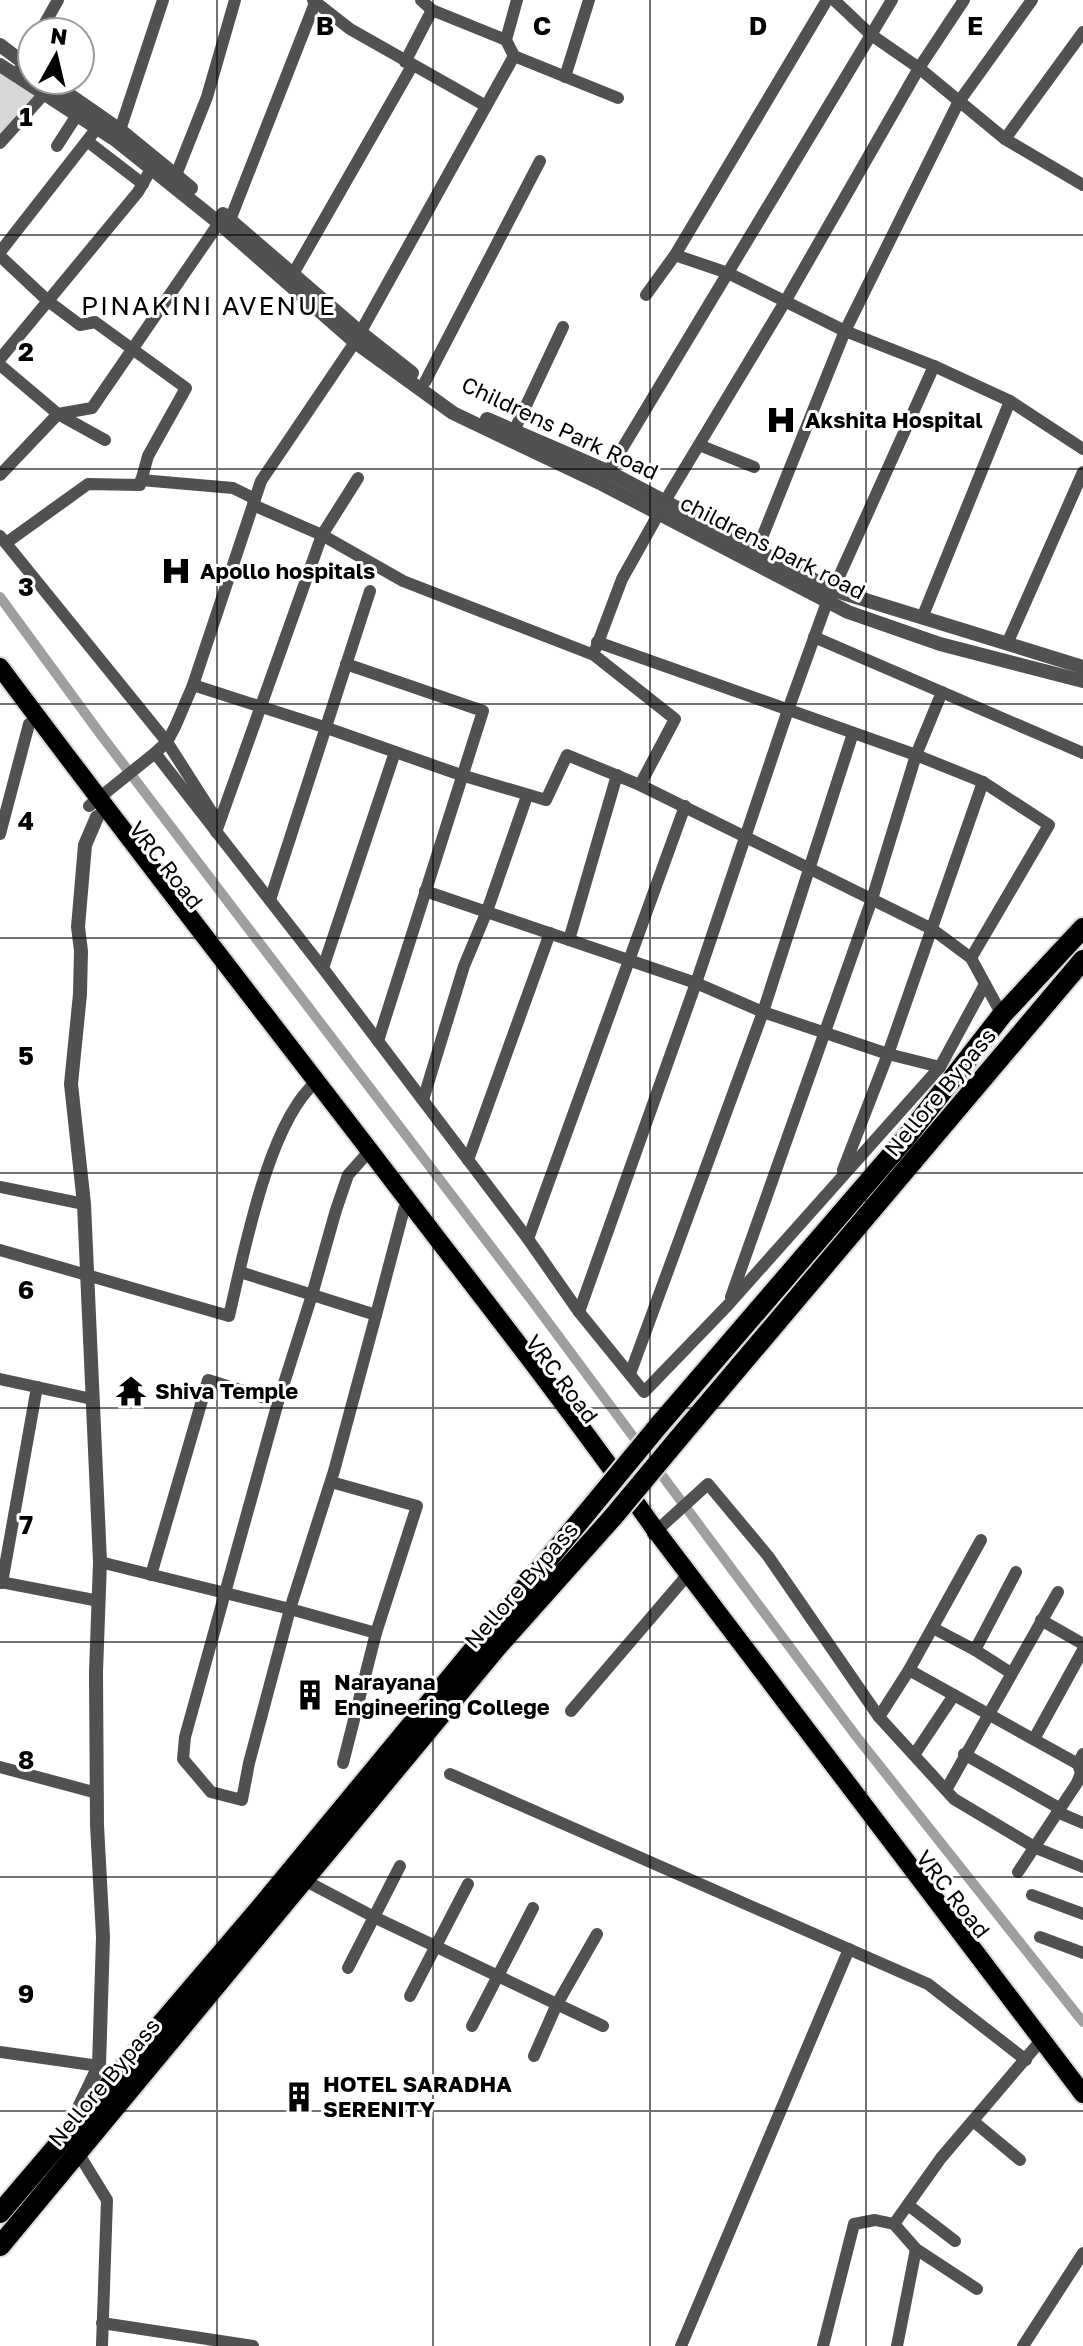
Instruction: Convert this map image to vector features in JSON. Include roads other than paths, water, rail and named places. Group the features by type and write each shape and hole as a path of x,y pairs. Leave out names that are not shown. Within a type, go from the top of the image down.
{"highway":[{"name":"Nellore Bypass","path":"0,2246 71,2144 481,1638 906,1138 1002,1015 1083,928"},
{"name":"Nellore Bypass","path":"0,2213 71,2144 304,1880 497,1647 613,1517 1083,960"}],"main road":[{"path":"0,667 95,807"},
{"name":"VRC Road","path":"0,687 313,1084 364,1157 1083,2101"},
{"path":"313,1084 593,1441 653,1534 1083,2094"}],"street":[{"path":"120,130 163,0"},
{"path":"176,175 207,97 235,0"},
{"path":"421,0 436,12 506,40 514,56 618,98"},
{"path":"293,274 444,0"},
{"path":"506,40 517,0"},
{"path":"565,77 589,0"},
{"path":"646,295 675,255 827,0"},
{"path":"834,0 870,34 919,68 1005,139 1078,182 1083,167"},
{"path":"604,477 892,0"},
{"path":"596,649 622,579 662,507 786,300 919,68 964,0"},
{"path":"757,550 845,331 958,103 1032,0"},
{"path":"0,475 58,414 92,408 227,226 314,1 350,29 486,106"},
{"path":"1005,139 1083,32"},
{"path":"0,45 16,61"},
{"path":"102,2346 107,2200 71,2144 99,2066 103,1937 96,1672 100,1562 84,1204 71,1084 80,994 78,927 85,845 95,807 113,786 167,742 193,685 261,481 358,337 514,56"},
{"path":"0,143 39,96"},
{"path":"56,96 227,226"},
{"path":"61,96 120,130 176,175 227,226"},
{"path":"57,146 77,115"},
{"path":"97,128 0,254 48,301 80,325 95,322 186,388 148,456 140,485 88,484 3,539 167,742 217,827 270,900 528,1239 579,1312 644,1392 728,1305 940,1067 985,984"},
{"path":"87,141 143,184"},
{"path":"425,382 540,161"},
{"path":"0,359 143,184 151,169"},
{"name":"childrens park road","path":"227,226 453,413 604,477 830,596 848,612 940,644 1083,681"},
{"path":"675,255 728,273 845,331 934,366 1010,401 1083,449"},
{"name":"Childrens Park Road","path":"269,260 293,274 358,337 453,404 604,477"},
{"path":"514,431 563,327"},
{"path":"0,365 58,414 105,440"},
{"path":"579,1312 814,637 934,366"},
{"path":"922,618 1010,401"},
{"path":"699,445 754,467"},
{"path":"1007,644 1083,472"},
{"path":"217,827 322,535 358,478"},
{"path":"141,480 233,488 403,581 596,649 788,710 983,782 1049,825 971,958"},
{"name":"Childrens Park Road","path":"662,507 757,550 830,596 922,618 1083,667"},
{"path":"270,900 370,591"},
{"path":"814,637 1083,753"},
{"path":"596,649 675,719 640,785"},
{"path":"346,664 483,711 378,1041"},
{"path":"193,685 527,796 546,800 567,755 617,775 932,929 971,958 1002,1015"},
{"path":"728,1305 872,899 916,755 942,692"},
{"path":"0,834 29,724"},
{"path":"630,1374 763,1012 853,733"},
{"path":"323,968 395,752"},
{"path":"150,757 217,827"},
{"path":"569,940 617,775"},
{"path":"839,1180 888,1054 983,782"},
{"path":"423,1100 464,966 487,911 527,796"},
{"path":"528,1239 685,806"},
{"path":"425,891 696,983 763,1012 888,1054 940,1067"},
{"path":"468,1160 550,933"},
{"path":"0,1250 229,1316 271,1157 299,1099 313,1084"},
{"path":"364,1157 348,1175 278,1402 185,1737 183,1759 211,1792 242,1800 290,1609 331,1482 404,1209"},
{"path":"0,1187 84,1204"},
{"path":"240,1272 376,1315"},
{"path":"0,1379 92,1399"},
{"path":"151,1575 208,1380 278,1402"},
{"path":"37,1387 1,1582 99,1601"},
{"path":"331,1482 417,1506 376,1633 343,1763"},
{"path":"653,1534 708,1484 768,1556 879,1717 954,1799 1036,1848 1083,1867"},
{"path":"879,1717 909,1670 981,1540"},
{"path":"100,1562 376,1633"},
{"path":"975,1650 1016,1572"},
{"path":"571,1711 684,1579"},
{"path":"946,1790 1058,1592"},
{"path":"1034,1739 1083,1647 1041,1620"},
{"path":"933,1628 1011,1673"},
{"path":"909,1670 1034,1739 1081,1759 1080,1784 1058,1810 1018,1872"},
{"path":"914,1755 954,1695"},
{"path":"964,1754 1083,1823"},
{"path":"0,1767 97,1793"},
{"path":"450,1774 928,1984 1026,2060"},
{"path":"348,1968 400,1866"},
{"path":"304,1880 376,1918 603,2026"},
{"path":"410,1996 468,1884"},
{"path":"1032,1895 1083,1914"},
{"path":"472,2026 533,1908"},
{"path":"534,2056 557,2004 597,1934"},
{"path":"1040,1937 1083,1953"},
{"path":"681,2346 849,1949"},
{"path":"894,2224 941,2158 1038,2044"},
{"path":"0,2052 99,2066"},
{"path":"973,2121 1020,2160"},
{"path":"908,2205 955,2241"},
{"path":"823,2346 854,2224 875,2220 894,2224 916,2249 977,2289"},
{"path":"897,2346 916,2249"},
{"path":"1023,2346 1083,2253"},
{"path":"102,2323 253,2346"}],"waterway":[{"path":"0,597 101,735 530,1298 856,1736 1083,2022"}],"place":[{"name":"Akshita Hospital","path":"781,420"},
{"name":"Apollo hospitals","path":"176,571"},
{"name":"Shiva Temple","path":"131,1391"},
{"name":"Narayana Engineering College","path":"310,1695"},
{"name":"HOTEL SARADHA SERENITY","path":"299,2097"}],"district":[{"name":"PINAKINI AVENUE","path":"209,306"}]}
